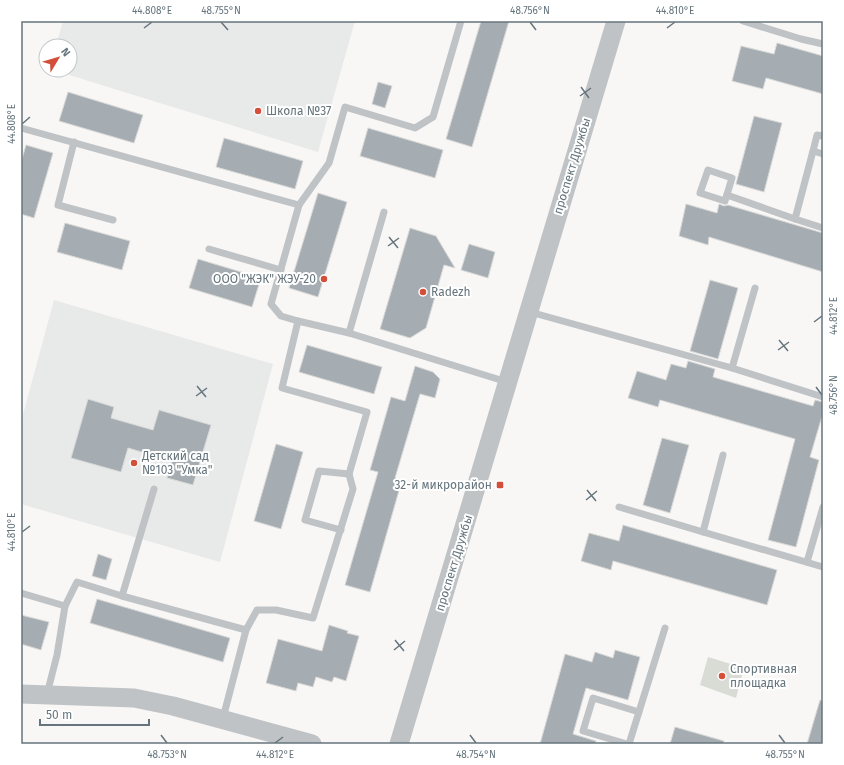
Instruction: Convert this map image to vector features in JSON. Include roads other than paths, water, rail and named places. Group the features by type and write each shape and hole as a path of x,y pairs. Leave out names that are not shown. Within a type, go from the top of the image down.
{"street":[{"name":"проспект Дружбы","path":"399,744 480,479 507,382 616,21"},
{"path":"21,694 134,698 173,706 312,744"}],"lane":[{"path":"461,21 434,117 415,128 345,107 329,163 299,205 271,304 281,316 348,333 507,382"},
{"path":"743,21 823,44"},
{"path":"21,128 299,205"},
{"path":"795,219 817,135 823,136"},
{"path":"74,142 58,205 113,220"},
{"path":"813,151 823,154"},
{"path":"708,170 732,178 727,195 725,201 700,193 708,170"},
{"path":"727,195 823,228"},
{"path":"348,333 384,212"},
{"path":"209,249 281,270"},
{"path":"732,368 755,288"},
{"path":"529,311 732,368 823,397"},
{"path":"223,719 246,630 257,610 276,610 313,618 353,489 349,474 367,412 282,388 298,321"},
{"path":"703,532 723,455"},
{"path":"341,530 305,520 319,471 349,474"},
{"path":"122,596 154,489"},
{"path":"619,507 823,567"},
{"path":"806,562 823,507"},
{"path":"47,694 57,655 65,606 77,582 246,630"},
{"path":"21,593 65,606"},
{"path":"639,712 593,698 583,731 628,744 639,712 665,628"}],"place":[{"name":"Школа №37","path":"258,111"},
{"name":"ООО \"ЖЭК\" ЖЭУ-20","path":"324,279"},
{"name":"Radezh","path":"423,292"},
{"name":"Детский сад №103 \"Умка\"","path":"134,463"},
{"name":"32-й микрорайон","path":"500,485"},
{"name":"Спортивная площадка","path":"722,676"}]}
